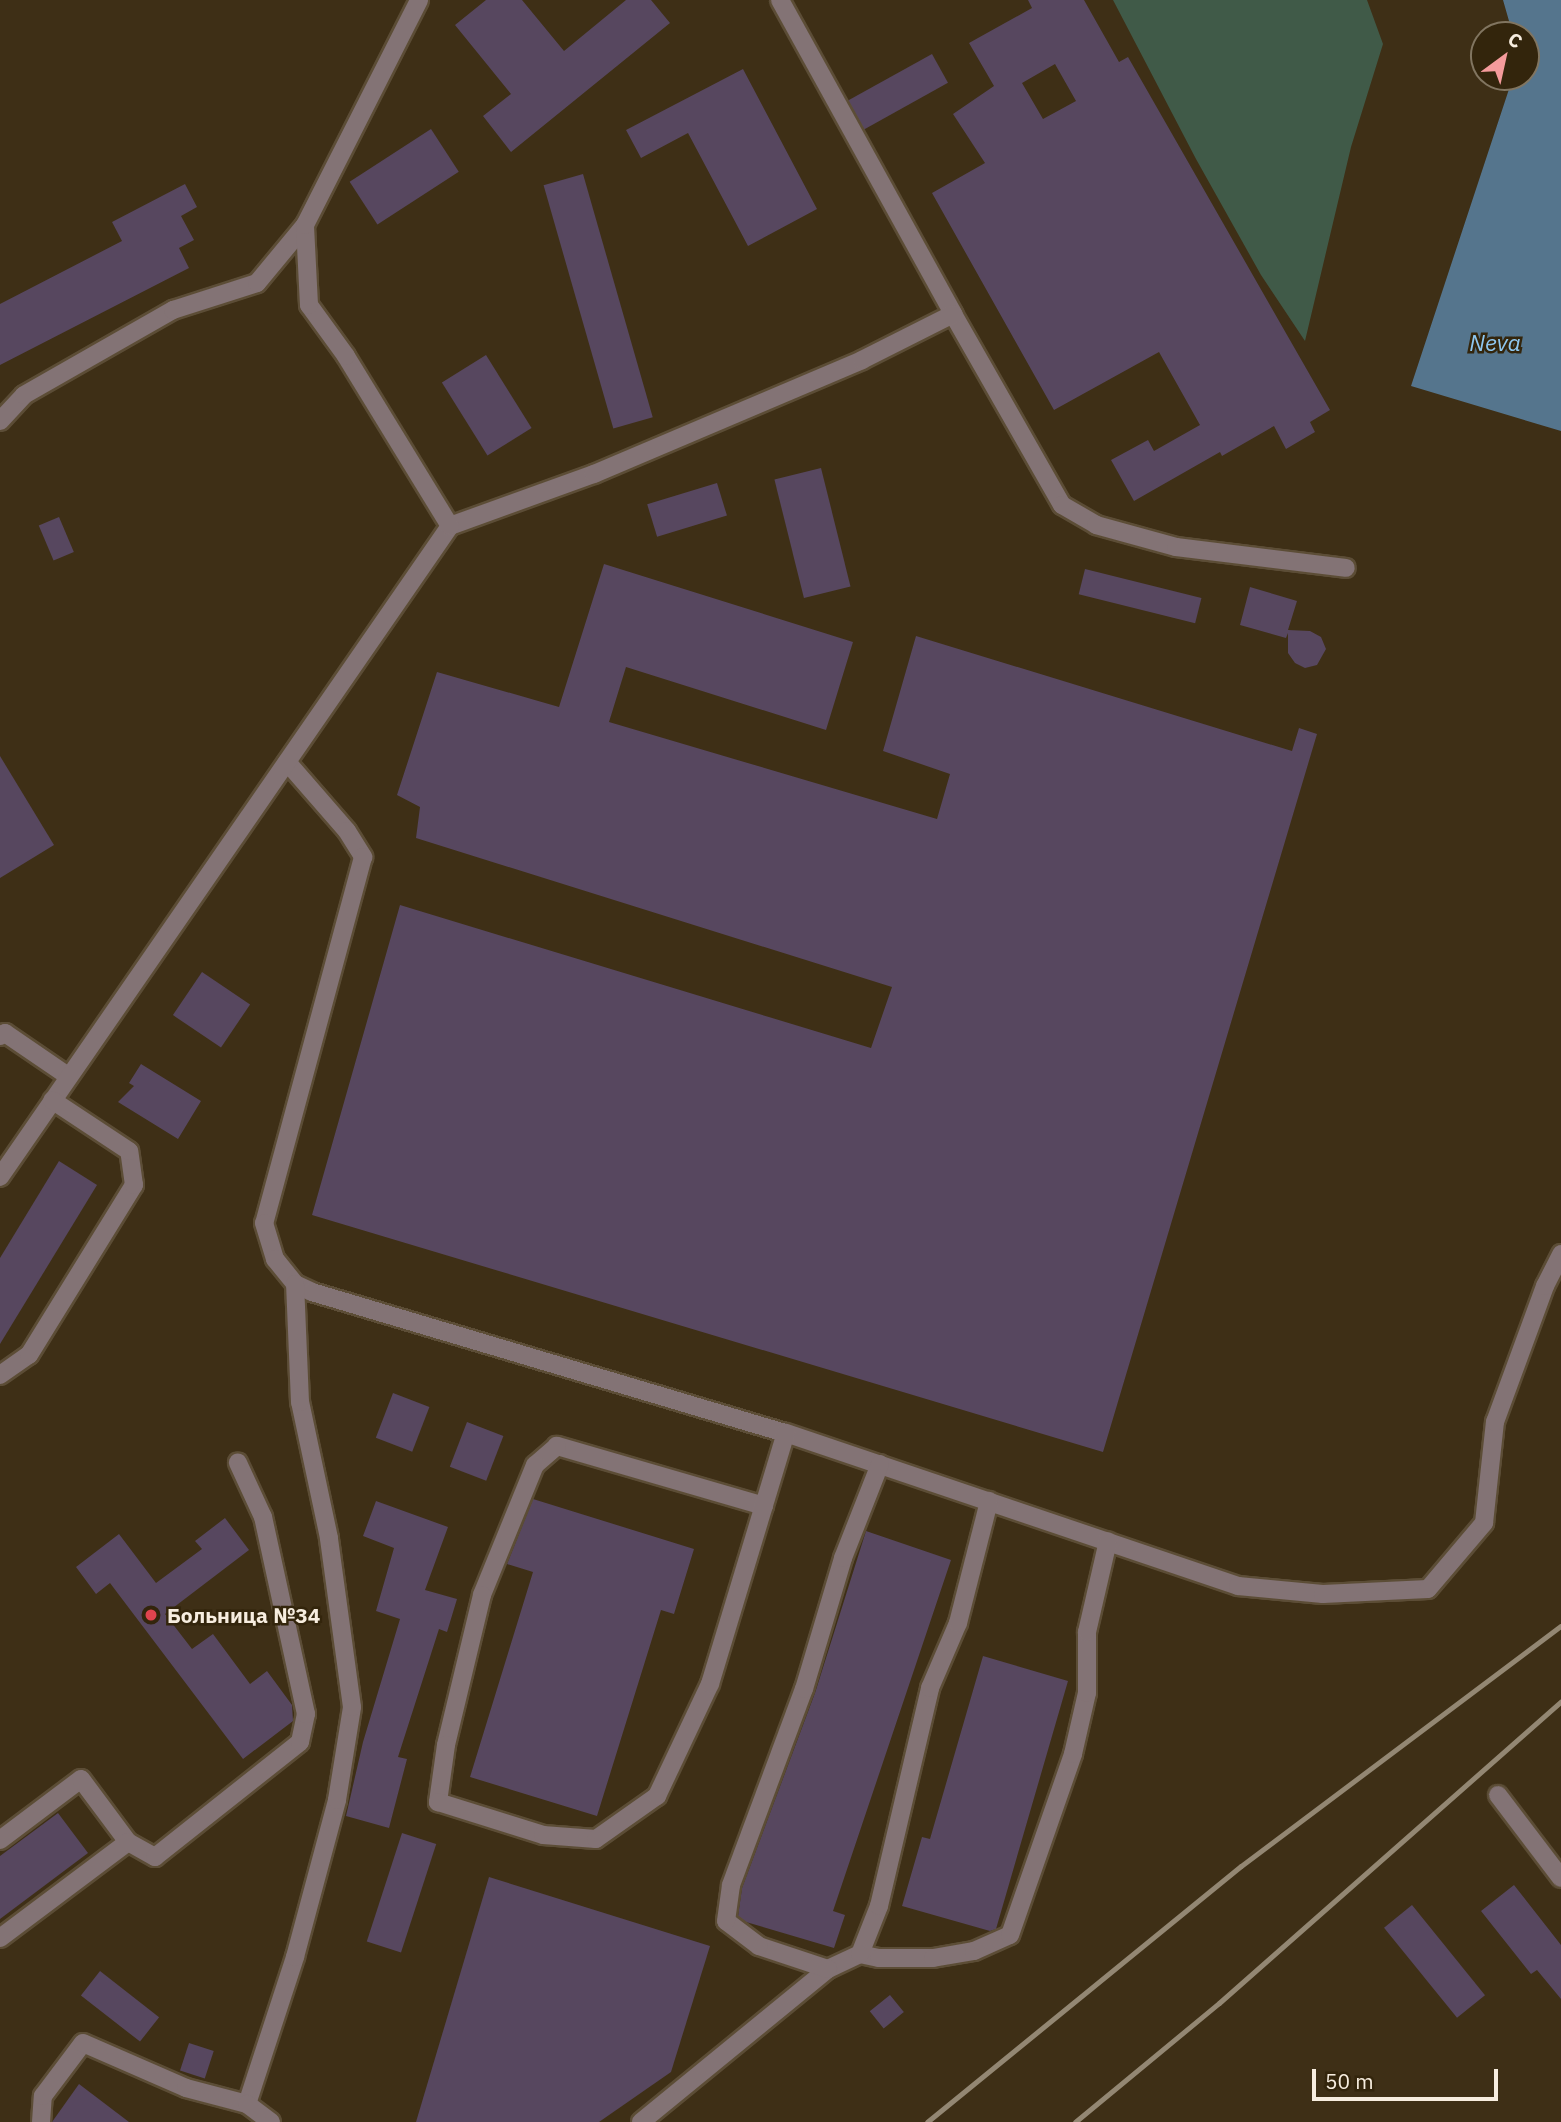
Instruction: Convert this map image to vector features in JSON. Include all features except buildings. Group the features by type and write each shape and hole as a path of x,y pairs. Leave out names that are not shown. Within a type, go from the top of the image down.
{"street":[{"path":"0,421 24,395 173,310 257,283 305,225 419,0"},
{"path":"780,0 1062,505 1096,525 1176,547 1346,568"},
{"path":"305,225 309,305 346,356 450,526"},
{"path":"0,1177 83,1052 450,526 607,468 862,360 953,314"},
{"path":"286,762 347,831 363,857 264,1223 275,1259 295,1284 786,1433 1238,1586 1323,1594 1428,1589 1484,1523 1495,1422 1545,1286 1561,1254"},
{"path":"0,1035 5,1034 68,1076"},
{"path":"0,1375 29,1355 134,1185 129,1151 52,1100"},
{"path":"247,2104 295,1957 337,1800 352,1707 329,1538 300,1402 295,1284"},
{"path":"764,1506 557,1446 535,1465 482,1595 446,1745 438,1801 542,1835 596,1839 657,1796 710,1684 764,1506 786,1433"},
{"path":"0,1840 81,1779 128,1842 155,1857 300,1742 306,1714 268,1543 262,1517 238,1463"},
{"path":"828,1969 758,1946 726,1921 731,1885 803,1689 843,1558 880,1464"},
{"path":"860,1954 878,1906 930,1688 958,1623 989,1501"},
{"path":"641,2122 828,1969 860,1954 879,1958 933,1958 974,1951 1010,1935 1073,1754 1087,1693 1087,1632 1108,1542"},
{"path":"1498,1795 1561,1878"},
{"path":"0,1938 128,1842"},
{"path":"40,2122 43,2096 83,2043 186,2088 247,2104 271,2122"}],"green space":[{"path":"1113,0 1367,0 1383,44 1351,147 1305,341 1261,275 1196,159"}],"water":[{"name":"Neva","path":"1503,0 1561,0 1561,431 1411,386 1508,91 1540,91 1540,21 1509,21"}],"railway":[{"path":"927,2122 1241,1866 1561,1626"},
{"path":"1075,2122 1219,2003 1561,1702"}],"place":[{"name":"Больница №34","path":"151,1615"}]}
